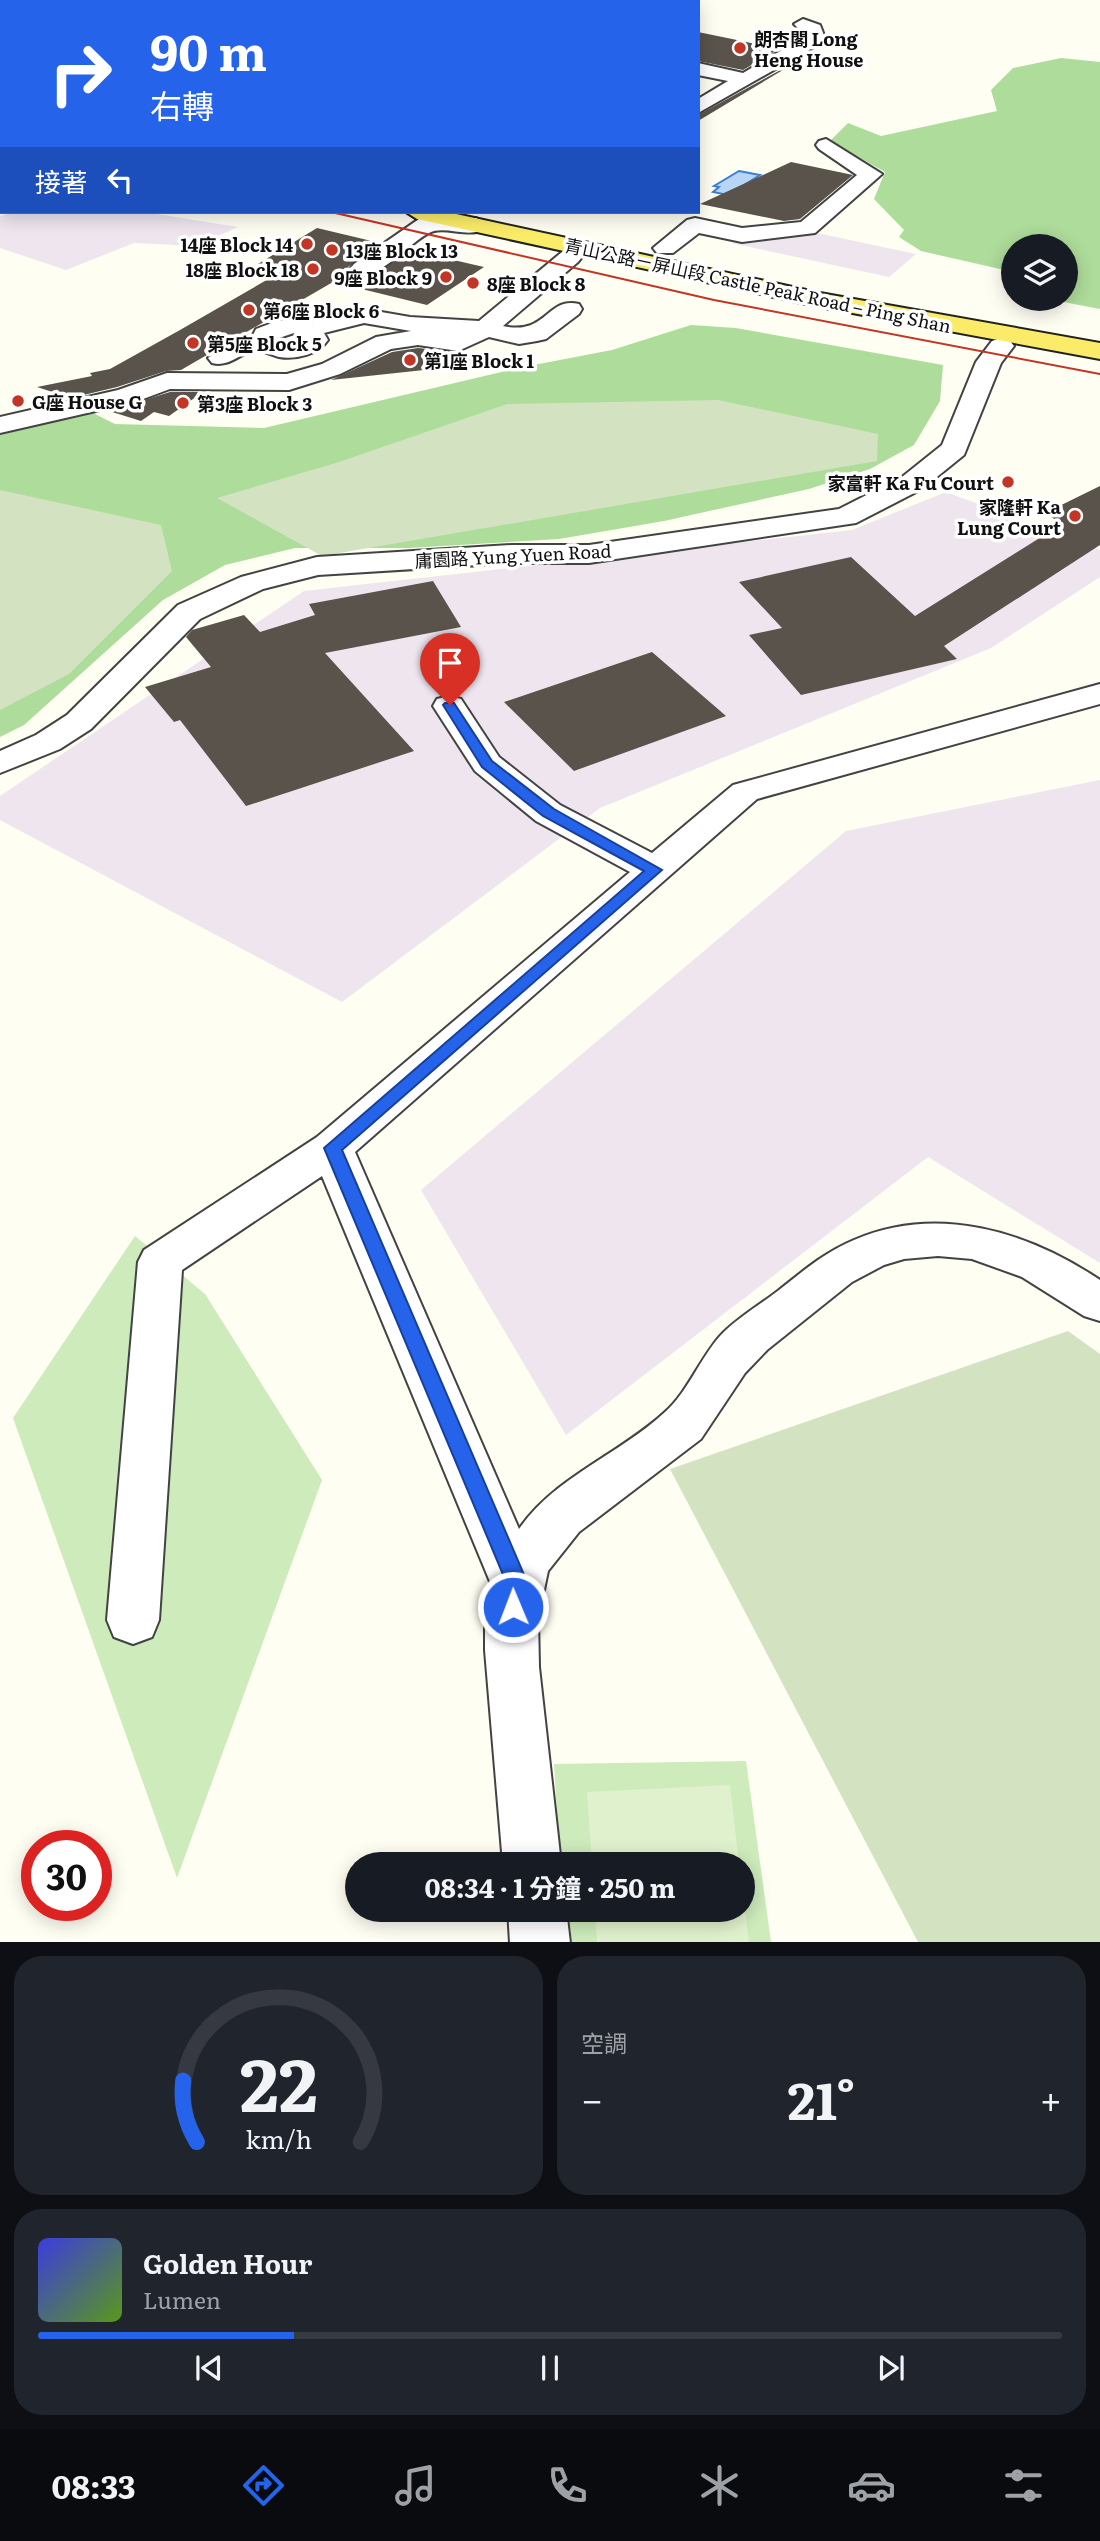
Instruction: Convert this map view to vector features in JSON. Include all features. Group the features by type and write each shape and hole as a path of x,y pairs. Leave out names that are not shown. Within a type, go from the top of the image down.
{"main road":[{"name":"青山公路－屏山段 Castle Peak Road – Ping Shan","path":"510,214 664,248 1100,329"},
{"name":"青山公路－屏山段 Castle Peak Road – Ping Shan","path":"476,225 624,259 973,329 1100,351"}],"street":[{"path":"700,106 816,38 814,29 803,24"},
{"path":"700,69 746,79"},
{"path":"664,248 695,225 742,235 807,228 871,174 826,145"},
{"path":"362,269 419,216 476,225"},
{"path":"550,242 570,257 624,259"},
{"path":"0,425 126,396 167,381 262,383 303,379 331,369 385,342 407,338 458,343 475,337 570,257"},
{"path":"221,358 237,349 263,342 281,349 299,349 316,340 309,329 364,316 410,324 485,329 519,337 537,334 570,309"},
{"path":"973,329 1001,346 1060,344"},
{"name":"庸園路 Yung Yuen Road","path":"0,763 48,742 79,722 189,612 252,583 317,566 512,554 589,554 846,517 912,483 954,449 987,365 1001,346"},
{"path":"133,1620 160,1262 332,1148 745,792 1100,694"},
{"path":"450,705 487,764 548,813 654,870"},
{"path":"332,1148 517,1584"},
{"path":"531,1852 509,1630 517,1584 532,1550 559,1520 677,1432 698,1407 737,1349 837,1269 881,1248 927,1236 974,1241 1024,1258 1070,1281 1100,1303"},
{"path":"538,1922 540,1942"}],"shaded area":[{"path":"157,214 238,227 195,246 134,243 66,270 0,248 0,216"},
{"path":"812,232 916,254 889,277 731,243"},
{"path":"946,492 1100,550 1100,577 991,648 600,808 342,1002 0,820 0,796 304,591 852,530"},
{"path":"1100,780 1100,1263 928,1157 566,1435 421,1190 846,831"}],"green space":[{"path":"1061,58 1100,62 1100,309 1078,305 1078,234 1001,234 1001,269 921,251 899,237 904,230 874,199 885,172 830,141 848,123 881,136 997,111 991,90 1013,68"},
{"path":"691,325 736,328 943,365 940,401 914,445 870,469 809,489 664,521 559,539 409,548 295,548 225,565 163,600 24,725 0,737 0,435 91,412 115,424 264,428 518,368 612,350"},
{"path":"718,400 878,434 877,461 322,556 217,498 339,462 507,404"},
{"path":"0,490 161,525 172,571 69,674 0,710"},
{"path":"135,1236 205,1294 322,1480 177,1878 13,1418"},
{"path":"1068,1331 1100,1354 1100,1942 918,1942 670,1469"},
{"path":"746,1761 771,1942 566,1942 564,1922 755,1922 755,1852 559,1852 554,1764"},
{"path":"730,1785 738,1852 591,1852 587,1792"},
{"path":"596,1922 747,1922 749,1942 597,1942"}],"water":[{"path":"739,171 760,175 728,195 713,192 719,187 714,186"}],"building":[{"path":"700,32 779,49 743,70 700,61"},
{"path":"808,55 700,120 700,114"},
{"path":"791,162 853,175 800,219 784,221 700,204"},
{"path":"317,228 380,243 348,267 354,277 375,274 410,250 484,267 427,305 333,282 181,370 166,371 71,398 37,387 92,376 90,373 110,369 180,330 284,270 258,264"},
{"name":"第1座 Block 1","path":"418,348 462,352 489,359 489,363 331,380 392,352"},
{"path":"170,392 203,392 169,416 154,412 141,421 109,411"},
{"path":"1100,486 1100,545 944,646 957,659 801,695 749,635 782,628 739,582 851,557 915,616 1062,524 1045,513"},
{"path":"433,581 461,627 325,653 414,751 246,806 180,720 174,722 145,687 211,667 186,637 192,630 244,615 260,632 315,615 309,604"},
{"path":"652,652 726,716 574,771 504,702"}],"tram line":[{"path":"340,214 714,300 1100,374"}],"place":[{"name":"朗杏閣 Long Heng House","path":"740,48"},
{"name":"14座 Block 14","path":"307,244"},
{"name":"13座 Block 13","path":"332,250"},
{"name":"18座 Block 18","path":"313,269"},
{"name":"9座 Block 9","path":"446,277"},
{"name":"8座 Block 8","path":"473,283"},
{"name":"第6座 Block 6","path":"249,310"},
{"name":"第5座 Block 5","path":"193,343"},
{"name":"第1座 Block 1","path":"410,360"},
{"name":"G座 House G","path":"18,401"},
{"name":"第3座 Block 3","path":"183,403"},
{"name":"家富軒 Ka Fu Court","path":"1008,482"},
{"name":"家隆軒 Ka Lung Court","path":"1075,516"}],"route":[{"path":"450,705 487,764 548,813 654,870 332,1148 517,1584 513,1607"}]}
